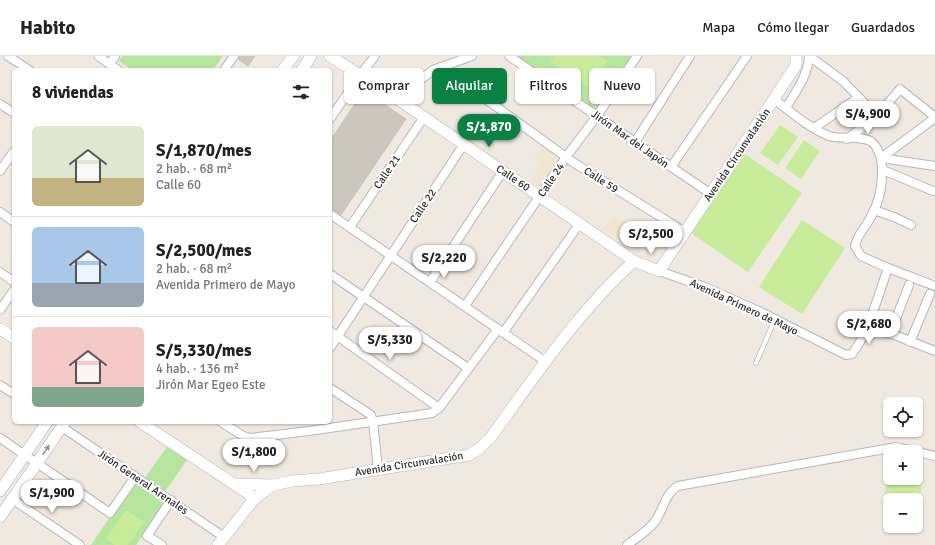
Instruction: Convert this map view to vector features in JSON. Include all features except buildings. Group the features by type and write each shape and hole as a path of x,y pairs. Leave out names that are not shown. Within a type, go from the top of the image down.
{"street":[{"path":"8,56 26,68"},
{"path":"98,56 115,68"},
{"path":"110,64 115,56"},
{"path":"225,68 234,56"},
{"path":"284,68 292,56"},
{"path":"303,68 311,56"},
{"name":"Calle 60","path":"330,56 349,68"},
{"path":"366,68 375,56"},
{"path":"424,77 433,70 472,56"},
{"name":"Jirón Mar del Japón","path":"509,56 711,194"},
{"name":"Calle 24","path":"465,306 541,196 566,156 597,116 637,56"},
{"path":"635,142 690,56"},
{"path":"671,167 746,56"},
{"name":"Avenida Circunvalación","path":"659,271 796,65 796,56"},
{"path":"786,108 801,85 808,68 809,56"},
{"path":"809,56 844,81 877,116"},
{"name":"Calle 59","path":"441,67 566,156 570,161 685,232"},
{"path":"848,139 877,116 900,89 935,117 881,158"},
{"path":"332,116 344,98"},
{"path":"814,128 859,98"},
{"path":"774,99 814,128 829,136 848,139 864,139 872,142 877,148 881,158 883,170 879,198 869,221 857,238 855,246 861,256 935,286"},
{"path":"0,104 12,112"},
{"name":"Calle 60","path":"405,104 634,261"},
{"name":"Calle 21","path":"350,228 424,117"},
{"name":"Calle 22","path":"332,345 464,144"},
{"path":"0,171 3,162 12,152"},
{"path":"881,158 935,166"},
{"path":"883,170 933,190"},
{"path":"430,282 503,171"},
{"path":"874,210 911,225"},
{"path":"0,212 12,221"},
{"path":"332,215 546,362"},
{"path":"228,424 245,437 251,438 432,413 438,408 468,368 501,331 580,223"},
{"name":"Avenida Circunvalación","path":"221,541 255,498 273,486 292,481 319,479 469,455 480,448 491,437 546,362 596,299 616,277 634,261"},
{"name":"Avenida Primero de Mayo","path":"634,261 705,287 846,355 852,354 856,349 867,324"},
{"path":"888,268 867,324 910,342 935,350"},
{"path":"0,272 12,281"},
{"path":"332,275 468,368"},
{"path":"890,334 909,285"},
{"path":"0,310 12,293"},
{"path":"910,342 930,294"},
{"path":"0,329 12,337"},
{"path":"332,332 438,408"},
{"path":"0,385 12,393"},
{"path":"332,389 371,415 374,422 378,469"},
{"path":"0,491 46,424"},
{"path":"0,517 63,424"},
{"name":"Jirón General Arenales","path":"63,424 135,477 171,500 221,541"},
{"path":"143,424 255,498"},
{"path":"0,438 110,513 135,477"},
{"path":"626,545 651,526 656,520 665,500 673,489 678,486 896,447 935,456"},
{"path":"234,484 273,486"},
{"path":"12,499 80,545"},
{"path":"162,545 147,536 171,500"}],"lane":[{"path":"756,363 774,319"}],"shaded area":[{"path":"544,145 562,157 541,187 531,180 540,165 534,160"},
{"path":"614,215 637,229 627,244 603,229"}],"green space":[{"path":"122,56 223,56 214,68 129,68 119,61"},
{"path":"513,56 632,56 624,68 589,68 589,104 599,104 594,112 581,103 581,68 530,68"},
{"path":"554,56 599,56 608,61 603,68 589,68 589,87 581,82 581,68 559,68 550,62"},
{"path":"780,125 798,137 778,165 760,153"},
{"path":"804,140 820,151 801,179 785,168"},
{"path":"745,154 802,193 748,272 691,233"},
{"path":"802,220 845,248 802,314 759,287"},
{"path":"167,447 187,460 164,493 144,479"},
{"path":"135,480 166,501 136,545 91,545"},
{"path":"887,485 915,485 922,487 920,493 885,493"},
{"path":"126,510 144,522 128,545 115,545 106,539"}]}
